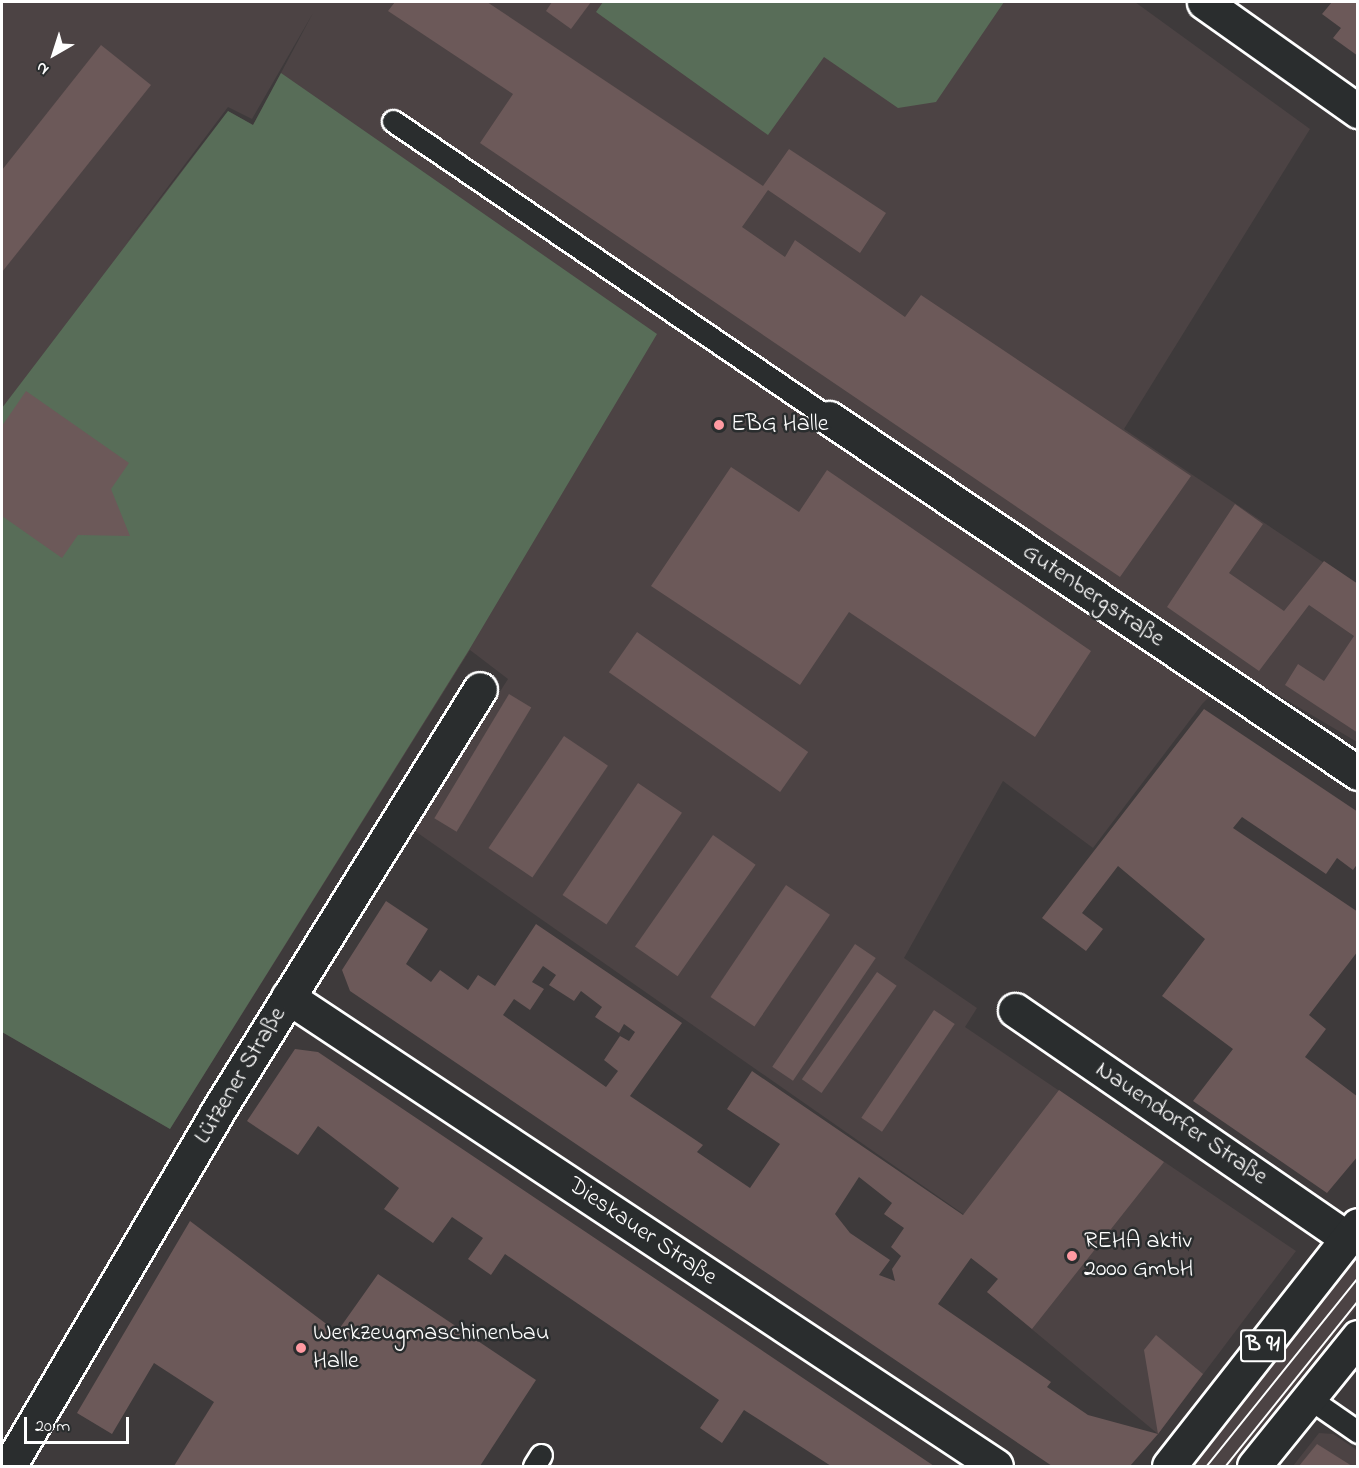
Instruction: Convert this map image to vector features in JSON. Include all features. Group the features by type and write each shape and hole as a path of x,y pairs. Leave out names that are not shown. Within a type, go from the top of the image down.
{"street":[{"path":"1204,2 1358,111"},
{"name":"Gutenbergstraße","path":"829,418 1358,773"},
{"name":"Lützener Straße","path":"9,1467 288,997 480,689"},
{"name":"Dieskauer Straße","path":"288,997 996,1467"},
{"name":"Nauendorfer Straße","path":"1015,1010 1352,1231"},
{"name":"B 91","path":"1169,1467 1352,1231"},
{"path":"1254,1467 1358,1337"}],"lane":[{"path":"393,121 829,418"},
{"path":"1309,1398 1358,1432"}],"shaded area":[{"path":"2,2 1135,2 1310,129 1124,429 1357,585 1357,742 1236,670 1203,703 1093,848 1003,781 904,958 977,1008 965,1027 1296,1251 1158,1434 987,1292 1019,1253 412,829 508,679 470,650 170,1129 2,1032","holes":["313,13 253,125 228,111 125,244 228,107 252,119"]},
{"path":"1357,1259 1357,1307 1230,1466 1193,1466"},
{"path":"1319,1433 1333,1434 1357,1450 1357,1466 1293,1466"}],"green space":[{"path":"603,2 1004,2 936,102 898,108 824,57 768,135 596,12"},
{"path":"281,73 657,334 469,650 170,1129 2,1032 2,408 228,111 253,125"}],"building":[{"path":"395,2 487,2 763,186 789,149 886,213 860,253 768,190 742,227 785,257 795,240 905,317 921,295 1191,476 1120,577 480,143 513,94 388,11"},
{"path":"552,2 591,2 571,29 546,11"},
{"path":"1332,2 1358,2 1358,56 1333,38 1341,28 1322,14"},
{"path":"101,45 151,85 2,272 2,170"},
{"path":"26,391 129,463 111,489 130,536 78,535 62,558 2,516 2,426"},
{"path":"731,467 799,512 827,470 1091,651 1035,737 849,612 800,685 651,586"},
{"path":"1235,504 1263,524 1229,573 1284,611 1324,561 1358,584 1358,733 1285,685 1298,664 1324,681 1354,636 1309,605 1259,671 1167,607"},
{"path":"637,632 808,752 780,792 609,672"},
{"path":"509,694 531,707 457,832 434,818"},
{"path":"1204,709 1358,812 1358,863 1353,870 1337,858 1326,874 1242,817 1233,828 1358,912 1358,951 1309,1015 1326,1029 1305,1057 1358,1097 1358,1156 1327,1193 1193,1101 1233,1049 1162,996 1205,939 1118,866 1082,913 1103,929 1086,951 1042,918"},
{"path":"564,736 608,766 532,878 489,848"},
{"path":"638,783 682,813 606,925 563,895"},
{"path":"713,835 756,865 678,976 635,946"},
{"path":"786,885 830,915 754,1027 711,997"},
{"path":"386,901 428,929 406,964 431,982 440,970 468,990 478,975 495,986 536,924 682,1023 630,1096 703,1145 697,1152 750,1188 780,1144 727,1109 752,1071 963,1215 1059,1090 1164,1162 1032,1329 987,1292 998,1279 971,1258 938,1304 1051,1382 1047,1387 1088,1415 1158,1434 1130,1466 1052,1466 350,991 342,970","holes":["543,966 556,975 549,985 574,1001 581,991 602,1007 595,1017 619,1033 624,1024 635,1032 629,1041 620,1036 604,1060 618,1071 606,1087 503,1015 514,999 530,1010 544,989 532,982","859,1177 892,1203 884,1214 904,1228 891,1247 901,1256 892,1269 895,1281 879,1275 890,1260 850,1233 835,1214"]},
{"path":"855,944 876,958 793,1081 772,1067"},
{"path":"877,972 897,986 822,1093 802,1079"},
{"path":"934,1010 955,1024 882,1132 861,1118"},
{"path":"295,1049 318,1052 934,1466 831,1466 744,1410 722,1443 700,1428 719,1400 505,1254 491,1275 468,1259 483,1238 452,1217 433,1243 384,1209 399,1188 318,1126 298,1155 247,1121"},
{"name":"Werkzeugmaschinenbau Halle","path":"190,1221 337,1332 378,1274 536,1380 480,1466 174,1466 214,1402 154,1363 112,1434 77,1413"},
{"path":"1156,1335 1203,1374 1158,1434 1144,1350"},
{"path":"1317,1444 1352,1466 1299,1466"}],"tram line":[{"path":"1207,1466 1358,1278"},
{"path":"1226,1466 1358,1301"}],"place":[{"name":"EBG Halle","path":"719,425"},
{"name":"REHA aktiv 2000 GmbH","path":"1072,1256"},
{"name":"Werkzeugmaschinenbau Halle","path":"301,1348"}]}
